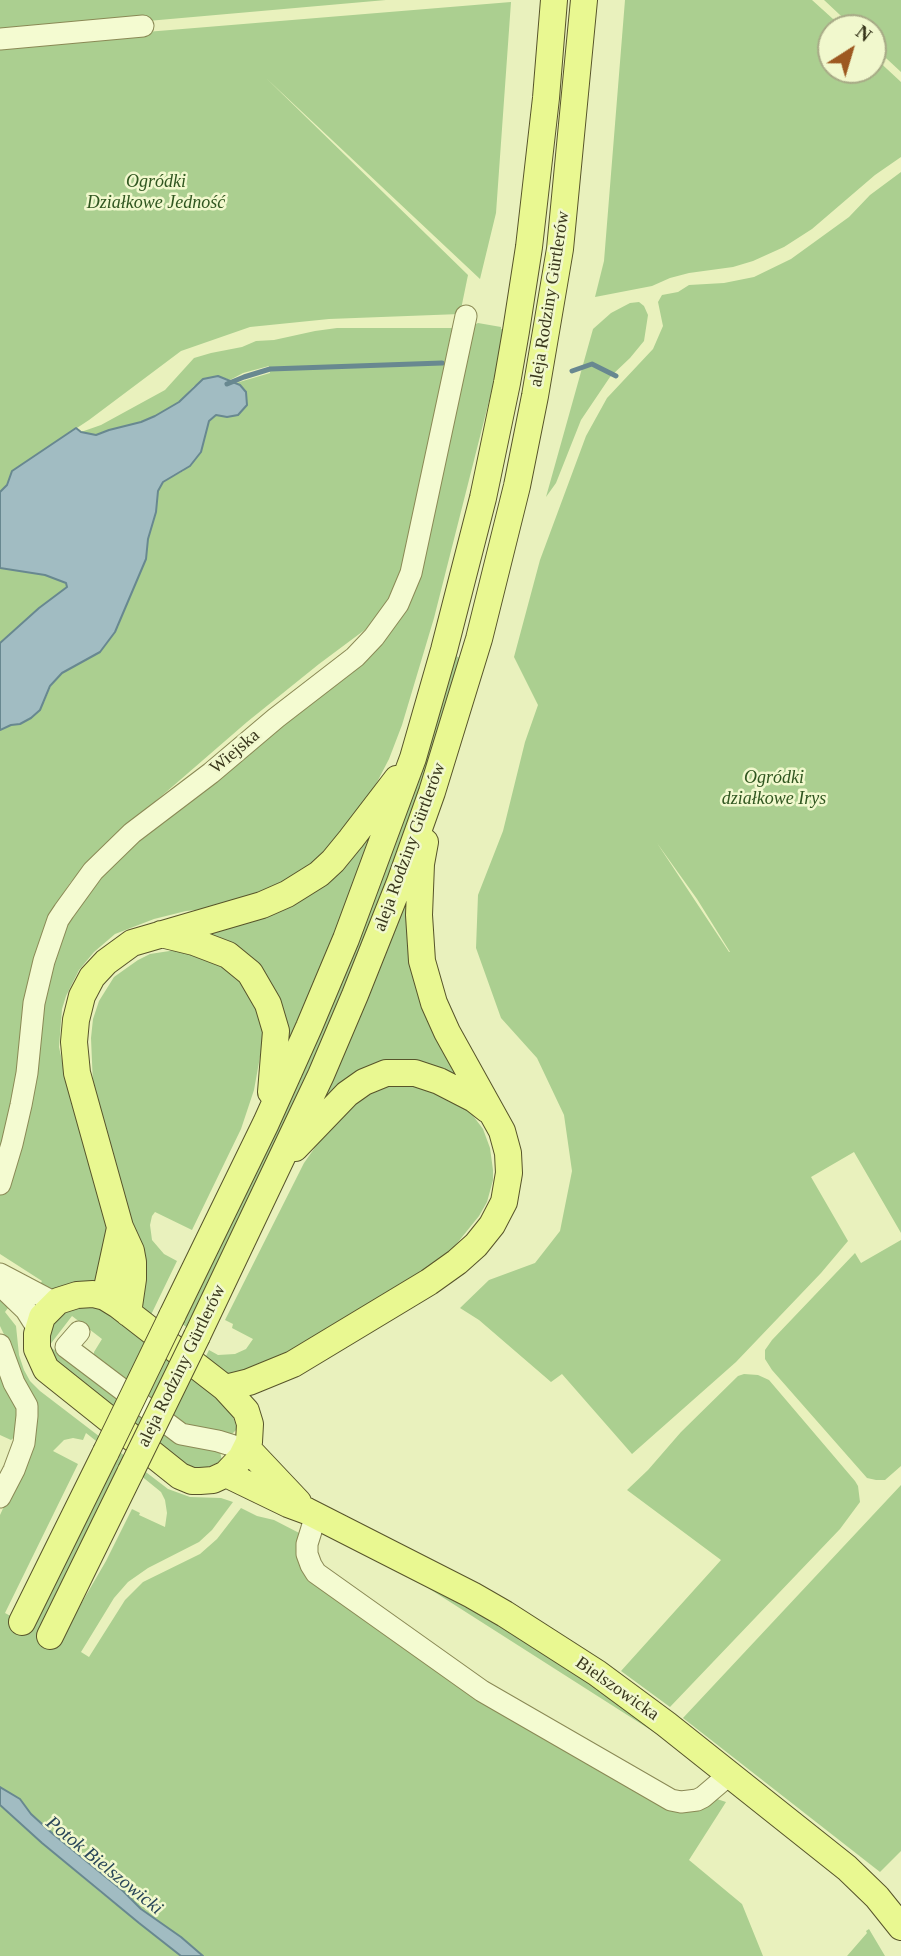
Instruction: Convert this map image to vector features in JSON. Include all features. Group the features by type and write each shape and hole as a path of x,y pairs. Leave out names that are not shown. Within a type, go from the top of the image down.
{"main road":[{"name":"aleja Rodziny Gürtlerów","path":"22,1622 172,1316 309,1027 346,939 413,758 483,498 507,383 529,247 554,0"},
{"name":"aleja Rodziny Gürtlerów","path":"50,1636 279,1164 355,995 432,792 479,639 517,486 560,249 584,0"},
{"path":"128,1313 133,1279 131,1251 120,1227 77,1073 74,1042 82,996 92,977 106,962 132,943 262,905 287,894 319,874 334,861 413,758"},
{"path":"225,1388 249,1382 293,1364 429,1282 476,1245 492,1225 504,1202 509,1173 508,1153 502,1131 447,1032 434,1003 422,961 419,915 421,864 432,792"},
{"path":"160,934 194,942 228,955 250,973 265,996 276,1031 272,1088 265,1123"},
{"path":"279,1164 347,1094 364,1082 386,1073 415,1073 439,1081 474,1099 492,1112"},
{"path":"105,1297 120,1227"},
{"path":"93,1294 105,1297 225,1388 247,1411 250,1429 245,1451 226,1474 213,1480 195,1481 172,1471 46,1369 38,1353 36,1339 42,1317 55,1303 77,1295 93,1294"},
{"path":"247,1411 293,1364"},
{"path":"245,1451 312,1513"},
{"path":"226,1474 312,1513"},
{"name":"Bielszowicka","path":"312,1513 505,1615 597,1673 666,1724 847,1868 877,1897 898,1928"}],"street":[{"path":"0,39 142,26"},
{"name":"Wiejska","path":"0,1184 21,1105 34,1003 44,961 58,920 64,911 93,871 132,833 355,657 374,637 398,604 411,573 466,316"},
{"path":"0,1274 55,1303"},
{"path":"0,1285 26,1310 38,1329"},
{"path":"79,1332 66,1347 181,1434 218,1441 245,1451"},
{"path":"0,1345 14,1382 27,1406 24,1443 0,1497"},
{"path":"312,1513 307,1554 316,1573 481,1691 671,1800 698,1800 730,1774"}],"green space":[{"path":"0,0 386,0 0,34"},
{"path":"625,0 812,0 828,14 817,14 817,84 887,84 887,69 901,82 901,157 875,175 812,229 784,247 733,267 689,273 652,286 595,297 604,261"},
{"path":"824,0 901,0 901,72 887,59 887,14 839,14"},
{"name":"Ogródki Działkowe Jedność","path":"511,2 496,213 480,279 266,78 468,275 460,314 329,319 250,327 181,351 89,420 12,471 7,485 0,492 0,44"},
{"name":"Ogródki działkowe Irys","path":"901,172 901,1233 854,1152 811,1177 848,1241 736,1362 632,1454 562,1374 551,1382 479,1320 460,1308 489,1280 535,1263 560,1231 572,1171 564,1115 537,1058 501,1018 476,948 478,895 503,831 525,742 538,705 514,657 540,560 586,436 607,398 653,349 663,326 658,302 662,295 678,292 689,285 724,283 754,277 791,259 849,217 870,195","holes":["657,843 697,899 730,952"]},
{"path":"639,302 648,315 644,341 610,377 581,420 556,483 546,497 593,329 611,313 630,303"},
{"path":"478,323 507,330 434,618 389,759 374,788 321,858 268,892 154,919 115,934 94,952 79,970 62,1009 59,1047 106,1221 109,1247 98,1278 92,1282 59,1290 39,1286 42,1281 0,1254 0,1195 7,1187 43,994 57,939 102,869 364,658 370,626 247,722 98,851 70,883 55,906 0,1169 0,730 31,718 62,673 76,665 118,627 146,559 158,491 163,482 183,471 201,452 209,421 216,415 227,417 240,385 236,383 270,373 269,366 243,373 230,380 218,376 194,386 179,402 141,422 96,435 81,432 101,425 165,390 194,358 211,353 242,347 256,341 337,328 468,328"},
{"path":"0,568 45,575 66,583 67,587 0,643"},
{"path":"453,654 463,660 445,722 353,978 188,1328 179,1322"},
{"path":"377,824 288,1052 283,1032 203,932 224,924"},
{"path":"406,892 464,1079 435,1067 325,1103 320,1100"},
{"path":"176,950 206,955 245,982 263,1023 263,1040 254,1090 241,1129 192,1230 155,1212 152,1216 152,1240 164,1254 177,1261 148,1321 141,1309 123,1195 93,1085 91,1038 99,1001 114,977 150,954"},
{"path":"400,1084 427,1086 468,1109 483,1129 490,1148 493,1180 487,1202 479,1216 436,1264 299,1348 231,1379 202,1364 209,1350 218,1355 235,1354 246,1349 253,1339 232,1328 233,1324 225,1320 304,1163 323,1136 343,1113 371,1091"},
{"path":"901,1240 901,1466 885,1480 876,1480 867,1478 772,1370 765,1359 765,1350 855,1253 861,1263"},
{"path":"0,1300 8,1308 5,1312 16,1326 19,1355 30,1381 168,1489 190,1497 221,1498 233,1502 212,1530 199,1542 148,1568 128,1582 114,1598 81,1652 89,1657 125,1600 143,1582 200,1554 217,1539 241,1508 274,1520 305,1536 304,1558 660,1801 711,1797 726,1802 689,1860 742,1904 763,1956 203,1956 141,1909 31,1814 20,1799 0,1787 0,1515 28,1455 10,1347 0,1326","holes":["86,1433 114,1455 22,1622 5,1613 78,1464 53,1451 64,1440 83,1440","124,1462 161,1492 167,1513 165,1527 132,1509 106,1561 60,1640"]},
{"path":"91,1305 104,1311 225,1404 237,1429 231,1435 189,1429 94,1357 102,1339 72,1316 49,1346 86,1374 220,1451 222,1461 205,1468 186,1466 64,1373 47,1347 47,1333 61,1312"},
{"path":"0,1365 20,1407 18,1434 11,1440 0,1435"},
{"path":"758,1375 769,1380 855,1481 860,1502 840,1529 670,1707 621,1671 721,1560 627,1490 681,1432 738,1376"},
{"path":"901,1485 901,1851 880,1872 683,1718"},
{"path":"425,1586 545,1651 668,1741"},
{"path":"0,1805 100,1892 181,1956 0,1956"},
{"path":"869,1929 885,1956 847,1956 866,1931"}],"water":[{"path":"218,376 240,385 246,392 247,405 238,415 216,415 209,421 201,452 190,466 163,482 158,491 146,559 115,632 100,652 62,673 50,686 40,710 31,718 0,730 0,643 67,587 66,583 45,575 0,568 0,492 7,485 12,471 76,428 81,432 96,435 141,422 179,402 203,379"},
{"path":"0,1787 20,1799 31,1814 53,1834 141,1909 203,1956 181,1956 42,1843 0,1805"}],"waterway":[{"path":"227,384 270,369 442,363"},
{"path":"572,371 592,364 616,376"}],"water label":[{"name":"Potok Bielszowicki","path":"104,1866"}]}
